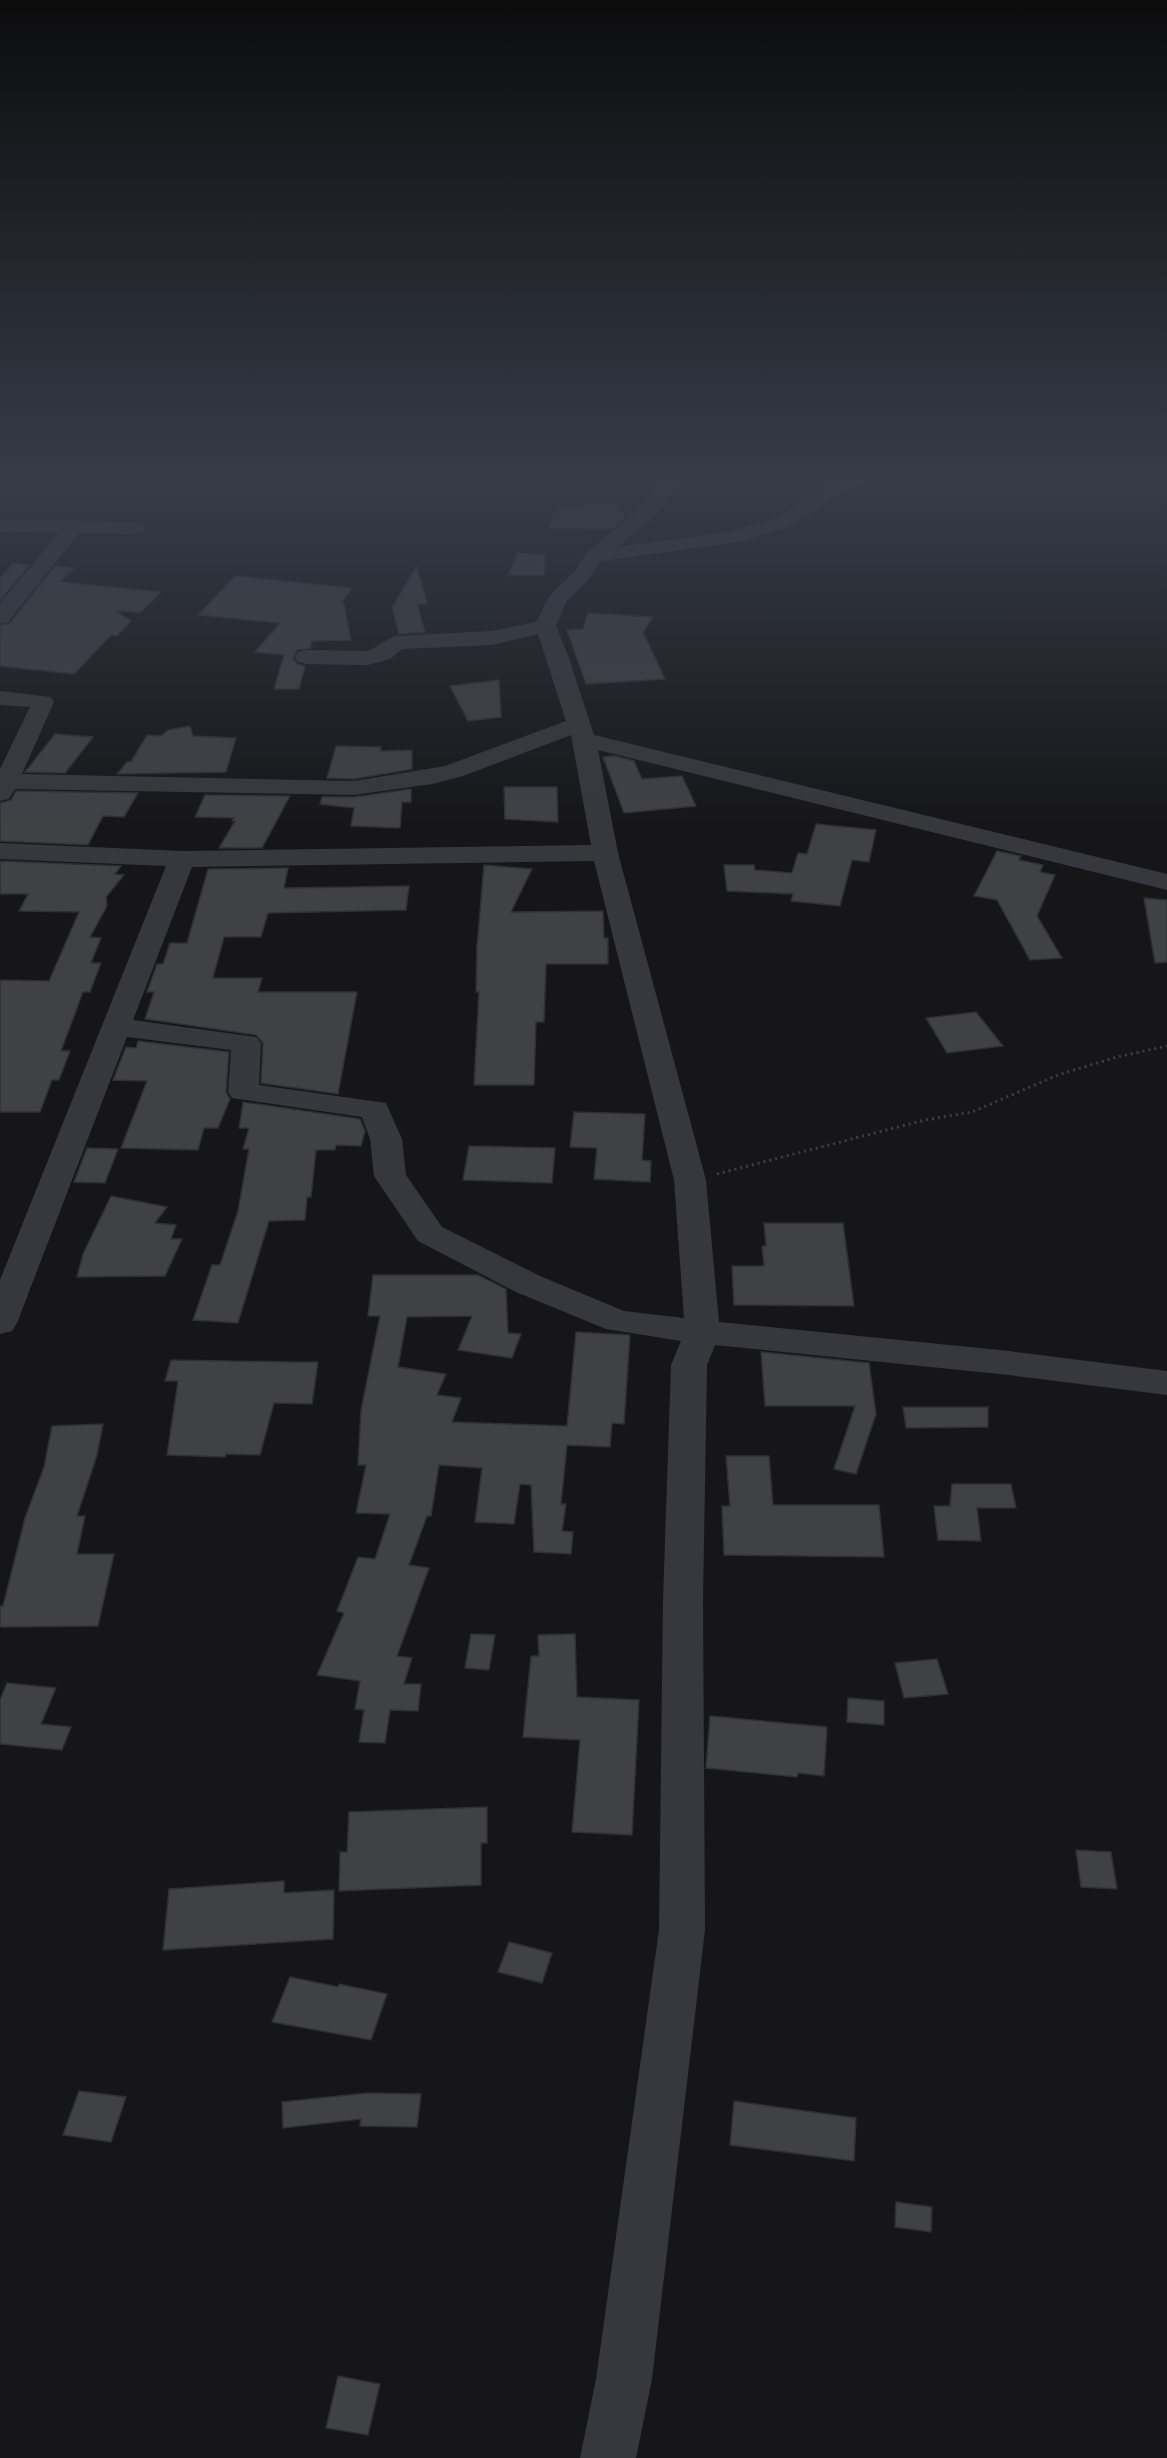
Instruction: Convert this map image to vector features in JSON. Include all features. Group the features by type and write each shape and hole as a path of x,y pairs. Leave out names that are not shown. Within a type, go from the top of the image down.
{"street":[{"path":"0,617 15,599"},
{"path":"557,599 545,626 583,738 605,853 690,1180 702,1332 689,1365 683,1601 682,1930 624,2379 608,2458"},
{"path":"306,657 368,658 382,654 396,643 492,638 545,626"},
{"path":"0,698 43,702 3,788 354,788 432,777 494,755 583,738 1167,882"},
{"path":"0,851 182,859 605,853"},
{"path":"0,1323 182,859"},
{"path":"115,1027 246,1043 243,1092 375,1110 386,1139 390,1176 430,1234 528,1284 618,1321 702,1332 1009,1363 1167,1383"}],"path":[{"path":"690,1180 925,1120 972,1112 1058,1075 1117,1057 1167,1046"}],"building":[{"path":"29,599 154,599 140,613 114,610 131,621 117,636 111,635 74,674 0,666 0,625 10,623"},
{"path":"213,599 344,599 341,603 344,604 351,640 312,641 310,648 297,650 293,658 297,664 305,666 299,689 274,689 284,655 255,652 280,623 198,615"},
{"path":"397,599 426,599 427,604 417,604 425,632 399,634 392,607"},
{"path":"588,613 653,617 643,632 665,679 586,684 567,630 583,629"},
{"path":"499,680 501,717 468,721 450,686"},
{"path":"190,726 193,736 236,738 226,772 117,774 128,761 131,762 147,735 161,736 168,730"},
{"path":"55,734 93,737 65,773 25,772"},
{"path":"336,746 381,747 381,751 412,750 412,769 354,779 327,778"},
{"path":"615,756 634,761 642,779 682,776 696,806 624,813 603,757"},
{"path":"504,787 557,787 558,822 505,819"},
{"path":"411,789 411,802 402,802 400,828 351,826 354,808 320,804 322,797 354,797"},
{"path":"16,791 138,793 124,817 103,816 88,845 0,841 0,803 11,800"},
{"path":"205,795 290,796 262,848 219,848 235,821 232,821 234,818 195,817"},
{"path":"816,824 876,830 869,862 852,860 840,906 791,901 793,894 727,891 724,865 754,865 755,870 792,873 798,853 807,854"},
{"path":"997,851 1021,856 1019,860 1043,865 1040,872 1055,875 1037,916 1062,958 1030,960 997,900 974,896"},
{"path":"0,861 121,866 115,874 124,875 106,897 107,906 90,937 101,938 91,963 101,963 90,992 83,992 61,1051 70,1051 59,1080 52,1080 40,1112 0,1112 0,980 49,981 79,912 19,911 28,894 0,894"},
{"path":"484,865 532,869 511,912 603,911 604,938 608,938 608,964 546,964 544,1022 536,1022 534,1085 474,1085 479,992 476,992 477,946"},
{"path":"288,868 284,888 409,886 406,910 268,913 261,937 224,937 213,978 262,978 258,992 357,992 338,1094 261,1083 263,1043 256,1035 145,1019 154,992 147,992 157,964 163,964 170,943 187,943 208,869"},
{"path":"1144,898 1167,900 1167,962 1155,963"},
{"path":"976,1012 1003,1046 947,1053 926,1018"},
{"path":"138,1041 229,1052 226,1092 230,1099 218,1128 204,1128 198,1150 121,1148 147,1081 113,1080 126,1047 136,1048"},
{"path":"243,1102 360,1119 365,1131 361,1146 336,1145 335,1150 316,1150 311,1197 307,1197 305,1220 269,1221 238,1323 193,1320 212,1265 220,1265 238,1211 249,1149 243,1149 249,1128 239,1128"},
{"path":"574,1112 645,1114 642,1160 651,1161 650,1182 594,1179 597,1148 570,1147"},
{"path":"469,1146 555,1148 552,1183 463,1180"},
{"path":"87,1148 118,1149 105,1183 74,1182"},
{"path":"111,1196 167,1207 155,1223 176,1225 171,1239 182,1239 165,1276 77,1277 83,1254"},
{"path":"764,1223 843,1223 854,1306 734,1305 732,1266 764,1266 762,1246 766,1246"},
{"path":"373,1275 478,1275 506,1289 508,1333 521,1334 512,1358 458,1350 472,1316 407,1317 398,1367 446,1374 437,1395 461,1398 452,1422 567,1426 576,1332 630,1335 624,1424 612,1423 610,1447 567,1445 561,1504 566,1504 562,1531 573,1532 571,1554 534,1552 531,1485 520,1484 514,1524 475,1522 482,1468 439,1465 431,1516 427,1516 409,1565 429,1568 397,1656 412,1658 404,1684 421,1684 418,1711 390,1710 385,1743 359,1742 364,1710 355,1709 360,1681 317,1675 344,1613 337,1611 358,1557 375,1559 390,1514 356,1513 366,1465 358,1465 361,1410 380,1316 368,1316"},
{"path":"761,1352 869,1363 876,1414 856,1474 834,1469 855,1406 765,1406"},
{"path":"171,1360 318,1362 312,1404 274,1403 260,1455 226,1454 225,1457 167,1455 178,1381 165,1381"},
{"path":"903,1407 988,1407 988,1427 906,1428"},
{"path":"103,1424 97,1455 77,1516 85,1516 77,1554 114,1554 98,1626 0,1627 0,1606 3,1606 25,1518 44,1467 52,1426"},
{"path":"726,1456 769,1456 773,1505 879,1505 884,1557 724,1555 722,1506 730,1506"},
{"path":"952,1484 1011,1484 1016,1508 977,1508 981,1541 938,1540 934,1506 950,1506"},
{"path":"471,1634 495,1635 489,1670 465,1668"},
{"path":"575,1634 577,1697 639,1700 632,1835 572,1832 580,1740 523,1737 531,1656 539,1656 538,1635"},
{"path":"937,1659 948,1694 904,1698 895,1663"},
{"path":"7,1683 56,1688 41,1724 71,1727 62,1750 0,1744 0,1700"},
{"path":"848,1698 884,1701 884,1725 847,1722"},
{"path":"710,1716 827,1727 824,1776 798,1773 797,1777 706,1768"},
{"path":"487,1807 487,1843 481,1843 481,1885 339,1891 340,1852 347,1852 349,1812"},
{"path":"1076,1850 1111,1852 1117,1889 1081,1887"},
{"path":"284,1881 284,1893 334,1890 333,1939 163,1950 169,1889"},
{"path":"509,1942 552,1953 542,1983 498,1972"},
{"path":"290,1977 387,1994 371,2040 272,2022"},
{"path":"79,2091 126,2097 111,2142 63,2135"},
{"path":"367,2093 421,2094 417,2127 360,2126 361,2119 283,2128 282,2102"},
{"path":"734,2101 856,2118 854,2161 730,2145"},
{"path":"896,2202 932,2207 931,2232 895,2227"},
{"path":"338,2376 380,2384 368,2435 326,2428"}]}
